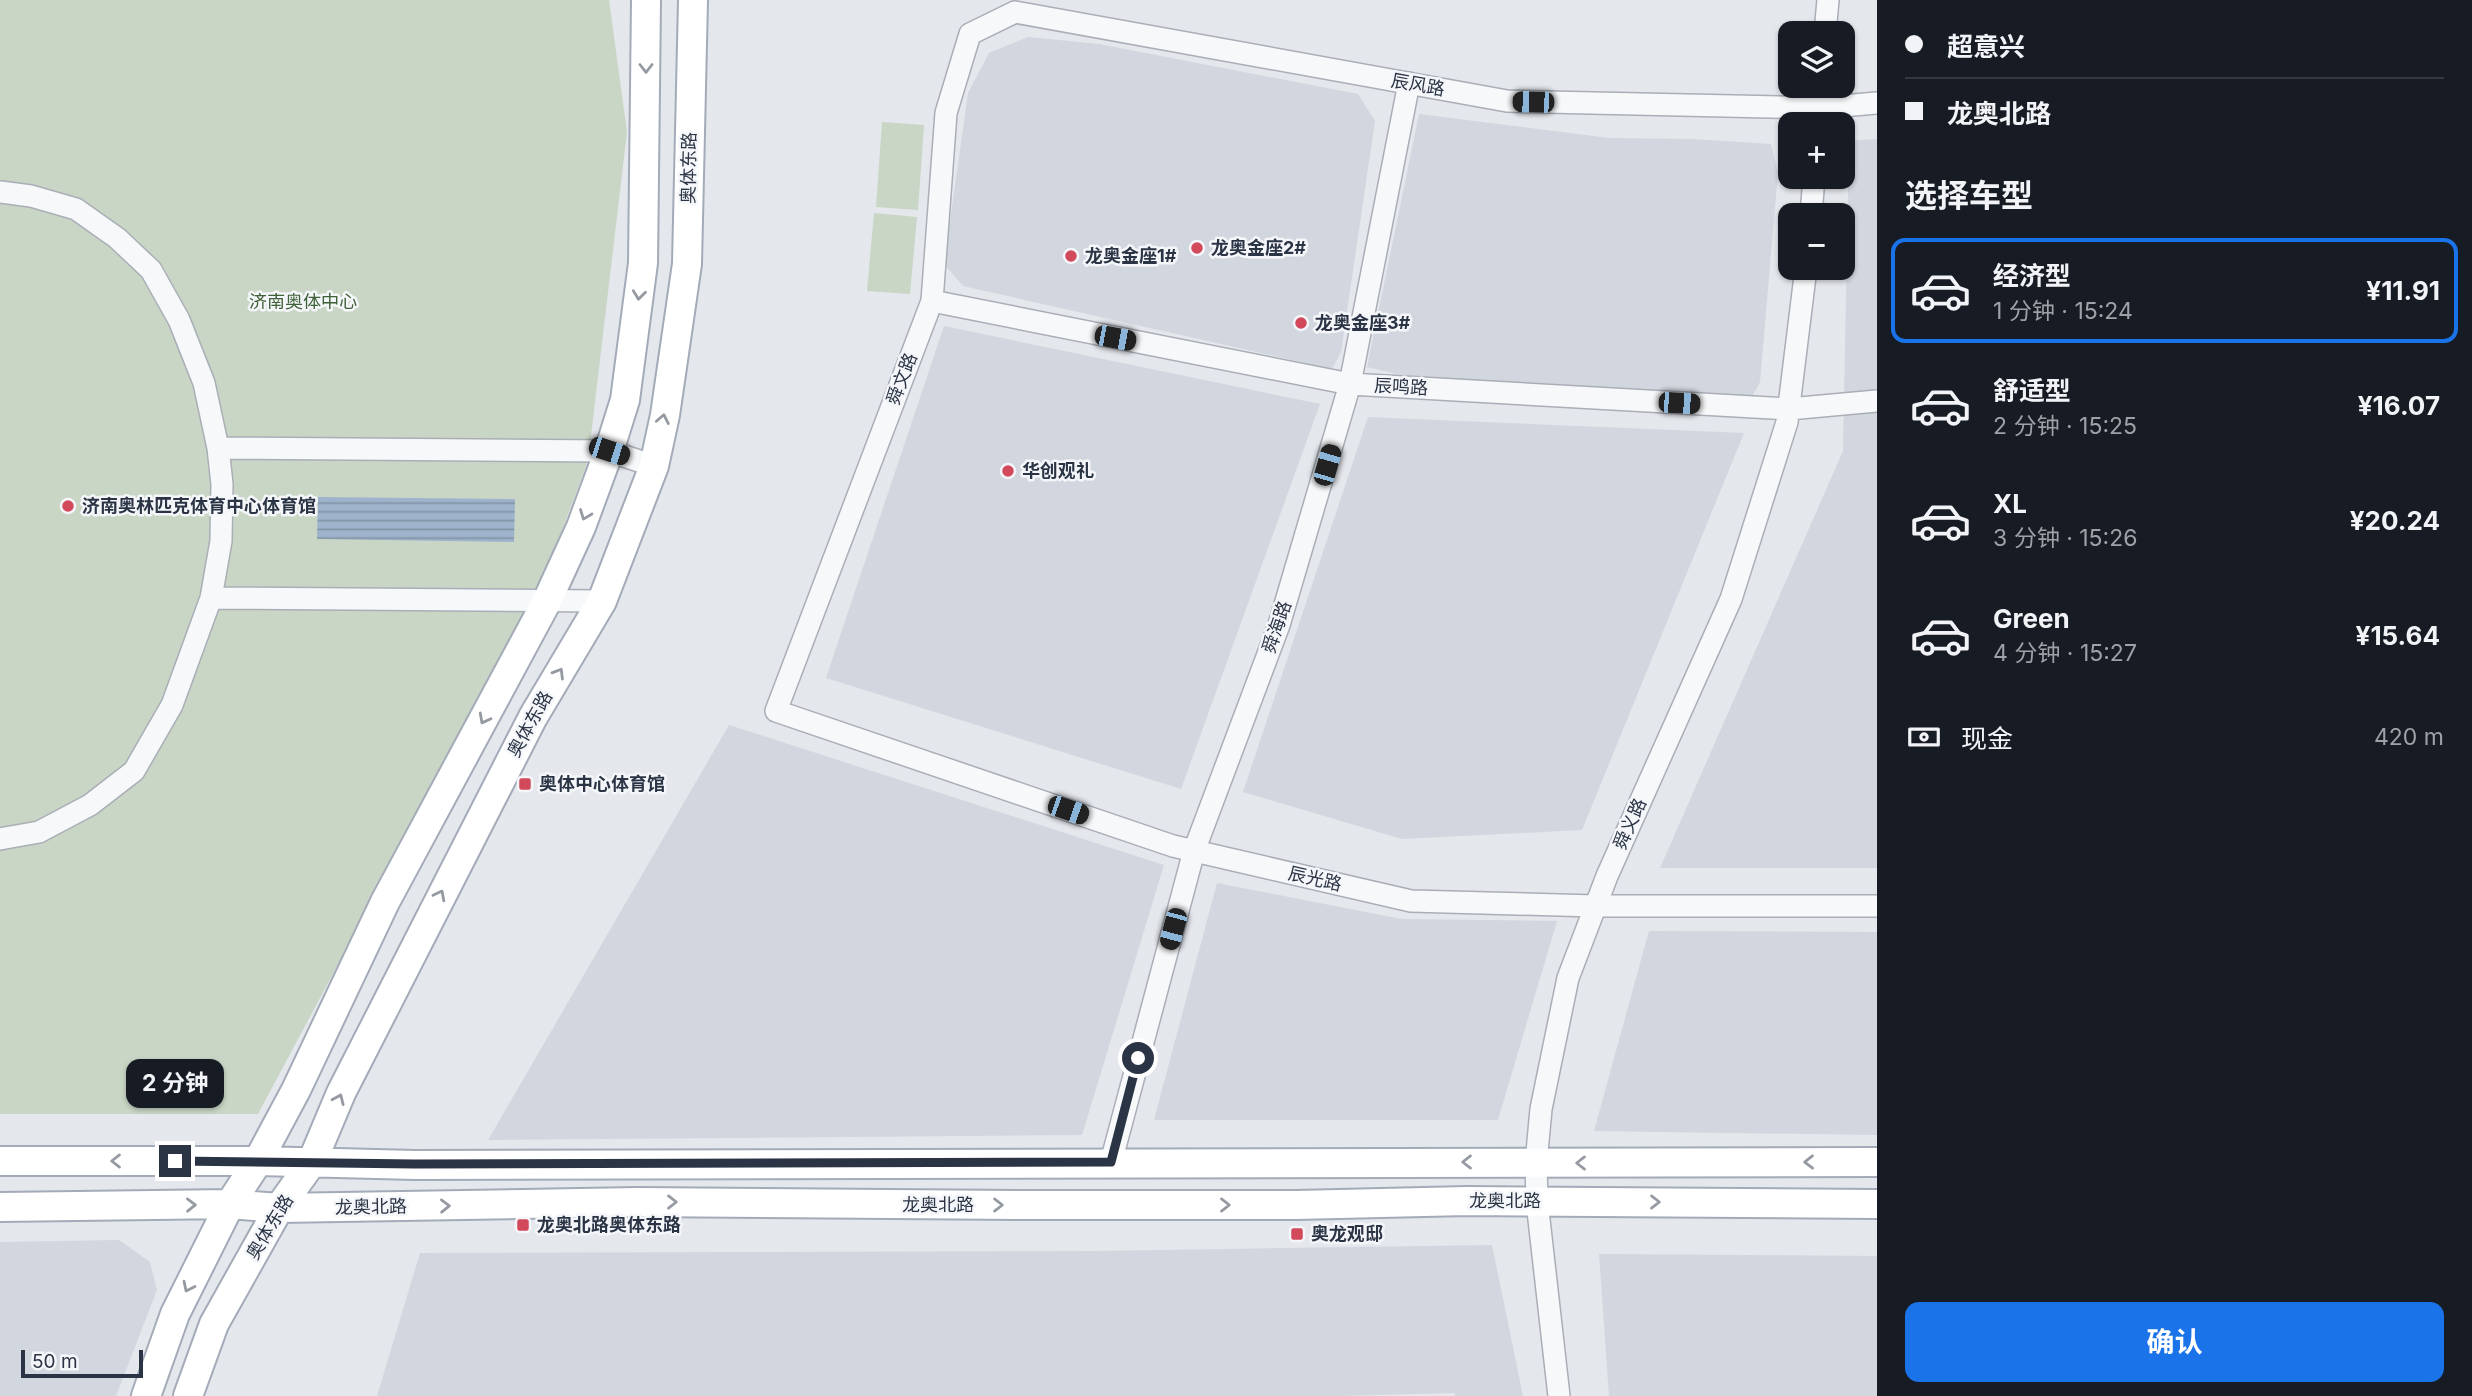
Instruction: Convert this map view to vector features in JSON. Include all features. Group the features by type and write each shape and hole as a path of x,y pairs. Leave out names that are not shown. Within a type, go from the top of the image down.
{"main road":[{"path":"146,1396 175,1314 230,1204 258,1161 296,1090 386,902 547,601 580,527 609,451 625,400 643,263 646,0"},
{"name":"奥体东路","path":"188,1396 214,1324 279,1208 312,1161 347,1081 504,772 533,717 602,601 654,466 665,415 687,264 693,0"},
{"path":"0,1161 312,1161 415,1164 1877,1162"},
{"name":"龙奥北路","path":"0,1208 230,1204 279,1208 637,1202 1877,1204"}],"street":[{"path":"1826,21 1828,0"},
{"name":"辰风路","path":"970,34 1015,12 1507,101 1778,114"},
{"name":"舜文路","path":"776,711 932,301 946,113 970,34"},
{"name":"舜海路","path":"1111,1162 1194,851 1279,625 1350,384 1409,83"},
{"name":"辰风路","path":"1837,112 1877,103"},
{"path":"0,192 32,196 76,209 117,239 151,270 179,320 204,383 218,448 222,484 221,541 211,598 172,705 134,771 90,805 39,832 0,839"},
{"name":"舜义路","path":"1559,1396 1537,1202 1536,1163 1541,1109 1568,978 1595,906 1731,599 1789,409 1805,280"},
{"name":"辰鸣路","path":"932,301 1350,384 1789,409 1877,401"},
{"path":"218,448 609,451 654,466"},
{"path":"211,598 602,601"},
{"name":"辰光路","path":"776,711 1160,842 1411,901 1595,906 1877,906"}],"shaded area":[{"path":"1028,37 1099,44 1358,94 1375,121 1341,352 1332,369 963,286 944,264 968,93 989,53"},
{"path":"1419,114 1609,138 1771,144 1778,172 1760,382 1749,402 1551,390 1396,374 1367,367"},
{"path":"1877,139 1877,868 1660,868 1843,451 1846,280 1855,280 1855,203 1848,203 1848,189 1855,189 1855,141"},
{"path":"944,326 1320,404 1181,789 826,678"},
{"path":"1368,417 1744,433 1582,830 1402,839 1243,792"},
{"path":"729,725 1164,865 1082,1135 488,1140"},
{"path":"1217,883 1401,919 1557,921 1498,1120 1154,1120"},
{"path":"1649,931 1877,932 1877,1135 1594,1131"},
{"path":"119,1240 150,1262 157,1290 116,1396 0,1396 0,1242"},
{"path":"1492,1245 1523,1396 1455,1396 1455,1393 1339,1396 377,1396 420,1253 1097,1251"},
{"path":"1599,1254 1877,1256 1877,1396 1609,1396"}],"green space":[{"name":"济南奥体中心","path":"0,0 609,0 627,132 588,461 543,581 258,1114 0,1114"},
{"path":"882,122 924,125 918,210 876,207"},
{"path":"874,213 917,217 910,294 867,291"}],"water":[{"path":"318,497 515,499 514,542 317,539"}],"place":[{"name":"龙奥金座2#","path":"1197,248"},
{"name":"龙奥金座1#","path":"1071,256"},
{"name":"龙奥金座3#","path":"1301,323"},
{"name":"华创观礼","path":"1008,471"},
{"name":"济南奥林匹克体育中心体育馆","path":"68,506"},
{"name":"奥体中心体育馆","path":"525,784"},
{"name":"龙奥北路奥体东路","path":"523,1225"},
{"name":"奥龙观邸","path":"1297,1234"}],"route":[{"path":"175,1161 415,1164 1111,1162 1138,1058"}]}
